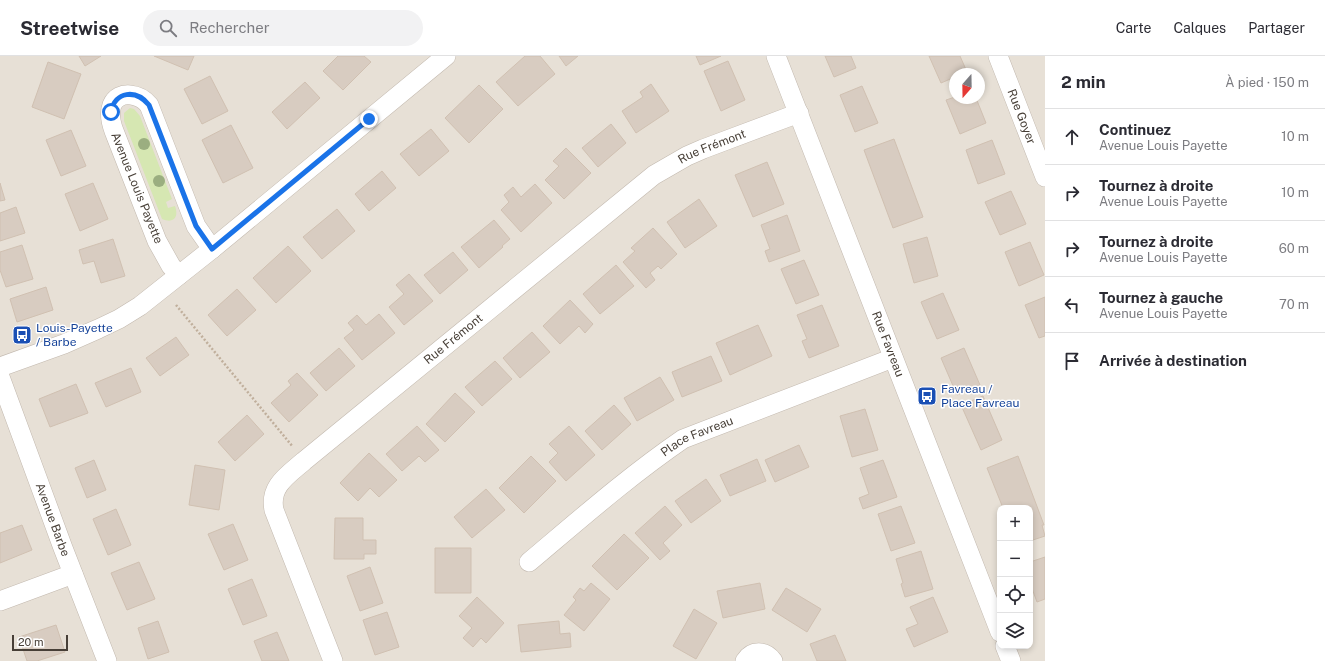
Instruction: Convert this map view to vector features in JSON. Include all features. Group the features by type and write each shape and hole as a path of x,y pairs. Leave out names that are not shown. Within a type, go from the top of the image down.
{"street":[{"path":"0,367 70,341 119,319 140,306 212,249 446,56"},
{"name":"Rue Favreau","path":"776,56 997,624"},
{"name":"Rue Goyer","path":"998,56 1045,177"},
{"name":"Avenue Louis Payette","path":"179,275 166,259 155,236 114,131 111,122 111,112 112,104 118,98 132,94 145,100 149,105 196,226 212,249"},
{"name":"Rue Frémont","path":"333,661 274,510 273,497 280,482 654,174 703,149 799,114"},
{"name":"Place Favreau","path":"529,562 590,511 662,454 684,439 893,358"},
{"name":"Avenue Barbe","path":"0,377 107,661"},
{"path":"0,601 73,574"},
{"path":"1006,649 1011,661"},
{"path":"745,661 752,654 758,652 768,655 773,661"}],"path":[{"path":"176,304 295,449"}],"shaded area":[{"path":"0,56 1045,56 1045,661 0,661"}],"green space":[{"path":"130,108 134,109 140,116 172,199 166,202 168,208 175,206 176,216 170,221 162,219 124,121 124,113"}],"building":[{"path":"79,56 101,56 85,66"},
{"path":"154,56 194,56 188,70"},
{"path":"338,56 364,56 371,62 343,90 323,71"},
{"path":"525,56 540,56 555,74 518,106 496,82"},
{"path":"559,56 578,56 566,66"},
{"path":"696,56 721,56 700,65"},
{"path":"825,56 851,56 856,68 834,77"},
{"path":"929,56 960,56 965,68 949,68 949,80 941,83"},
{"path":"728,61 745,100 721,111 704,71"},
{"path":"48,62 81,74 64,119 32,107"},
{"path":"210,76 228,111 202,124 184,89"},
{"path":"305,82 320,98 287,129 272,112"},
{"path":"651,84 669,111 636,133 622,111 643,97 640,92"},
{"path":"479,85 503,109 469,143 445,118"},
{"path":"862,86 878,123 855,132 840,95"},
{"path":"949,99 949,104 978,104 986,123 960,134 946,100"},
{"path":"611,124 626,143 598,167 582,148"},
{"path":"231,125 253,168 223,183 202,140"},
{"path":"431,129 449,151 419,176 400,154"},
{"path":"71,130 86,166 61,176 46,140"},
{"path":"894,139 923,217 893,228 864,150"},
{"path":"992,140 1005,174 978,184 966,150"},
{"path":"566,148 591,173 564,199 545,180 559,166 553,161"},
{"path":"767,162 784,204 753,217 735,175"},
{"path":"382,171 396,188 369,211 355,194"},
{"path":"0,183 5,200 0,201"},
{"path":"93,183 108,219 80,231 65,194"},
{"path":"535,184 552,203 521,232 501,210 509,202 504,195 513,187 521,197"},
{"path":"1011,191 1026,224 1000,235 985,202"},
{"path":"699,199 717,226 685,248 667,222"},
{"path":"16,207 25,233 0,241 0,213"},
{"path":"337,209 355,231 322,259 303,237"},
{"path":"787,215 800,251 769,262 765,251 770,249 761,225"},
{"path":"494,220 510,239 479,268 461,247"},
{"path":"653,228 677,254 661,269 658,266 650,273 655,280 646,288 623,262 635,251 631,248"},
{"path":"927,237 938,276 914,283 903,244"},
{"path":"113,239 125,276 101,283 94,261 83,264 79,250"},
{"path":"1030,242 1044,275 1019,286 1005,252"},
{"path":"22,245 33,279 6,287 0,270 0,252"},
{"path":"288,246 311,271 276,303 253,278"},
{"path":"453,252 468,270 440,294 424,275"},
{"path":"804,260 819,295 796,304 781,269"},
{"path":"616,265 634,286 600,314 583,294"},
{"path":"409,274 433,301 404,325 389,307 404,294 396,285"},
{"path":"46,287 53,310 17,322 10,299"},
{"path":"237,289 256,310 227,336 208,315"},
{"path":"943,293 959,330 937,339 921,302"},
{"path":"1045,297 1045,336 1039,338 1025,305"},
{"path":"570,300 593,324 585,333 579,326 560,344 543,326"},
{"path":"822,305 839,346 809,358 802,341 807,339 797,315"},
{"path":"379,314 395,333 362,360 344,338 354,330 348,323 357,315 366,325"},
{"path":"758,325 772,356 730,375 716,343"},
{"path":"532,332 550,352 520,378 503,358"},
{"path":"176,337 189,355 160,376 146,358"},
{"path":"339,348 355,366 326,391 310,373"},
{"path":"964,348 980,385 957,395 941,358"},
{"path":"711,356 722,381 682,397 672,372"},
{"path":"495,361 512,379 482,406 465,387"},
{"path":"131,368 141,392 106,407 95,383"},
{"path":"297,373 318,395 289,422 271,403 291,385 288,381"},
{"path":"660,377 674,400 637,421 624,398"},
{"path":"76,384 88,413 50,427 39,399"},
{"path":"455,393 475,412 445,442 426,424"},
{"path":"983,396 1002,440 981,450 961,405"},
{"path":"614,405 631,424 602,450 585,431"},
{"path":"865,409 878,450 852,457 840,416"},
{"path":"247,415 264,434 235,461 218,442"},
{"path":"417,426 439,450 425,462 419,456 402,471 386,454"},
{"path":"569,426 595,455 566,481 549,462 558,453 549,444"},
{"path":"799,445 809,467 775,482 765,460"},
{"path":"369,453 397,480 379,497 370,488 358,501 340,483"},
{"path":"531,456 556,481 524,513 499,488"},
{"path":"1018,456 1044,525 1042,525 1045,536 1033,540 1033,505 1002,505 987,468"},
{"path":"757,459 766,481 730,496 720,475"},
{"path":"94,460 106,490 87,498 75,468"},
{"path":"883,460 897,497 863,509 859,498 869,494 860,468"},
{"path":"195,465 225,470 219,510 189,505"},
{"path":"706,479 721,501 691,523 675,501"},
{"path":"486,489 505,510 472,538 454,517"},
{"path":"665,506 682,525 663,543 670,551 660,560 635,533"},
{"path":"901,506 915,543 891,551 878,514"},
{"path":"116,509 131,545 108,555 93,519"},
{"path":"335,518 363,518 363,540 376,540 376,554 364,554 364,559 334,559"},
{"path":"233,524 248,560 224,570 208,534"},
{"path":"22,525 32,550 0,563 0,533"},
{"path":"624,534 649,558 617,590 592,566"},
{"path":"435,548 471,548 471,593 435,593"},
{"path":"921,551 933,589 905,597 901,584 903,583 896,559"},
{"path":"1045,557 1045,599 1037,602 1033,591 1033,561"},
{"path":"139,562 155,599 127,610 111,573"},
{"path":"370,567 383,603 360,611 347,576"},
{"path":"252,579 267,616 243,625 228,589"},
{"path":"591,583 610,599 584,631 564,615 576,600 573,597 580,588 584,591"},
{"path":"760,583 765,609 723,618 717,591"},
{"path":"786,588 821,609 807,632 772,610"},
{"path":"477,597 504,623 486,643 481,638 473,647 463,638 472,628 459,616"},
{"path":"933,597 948,632 914,647 906,629 918,624 910,607"},
{"path":"694,609 717,623 696,659 673,646"},
{"path":"387,612 399,647 375,655 363,620"},
{"path":"158,621 169,652 148,659 138,628"},
{"path":"559,621 560,634 570,633 571,647 521,652 518,625"},
{"path":"56,625 65,652 37,661 27,661 19,637"},
{"path":"277,632 289,661 262,661 254,641"},
{"path":"835,635 846,661 817,661 810,644"}],"place":[{"name":"Louis-Payette / Barbe","path":"22,335"},
{"name":"Favreau / Place Favreau","path":"927,396"}],"route":[{"path":"111,112 112,104 118,98 125,95 132,94 138,96 145,100 149,105 154,113 196,226 212,249 369,119"}]}
